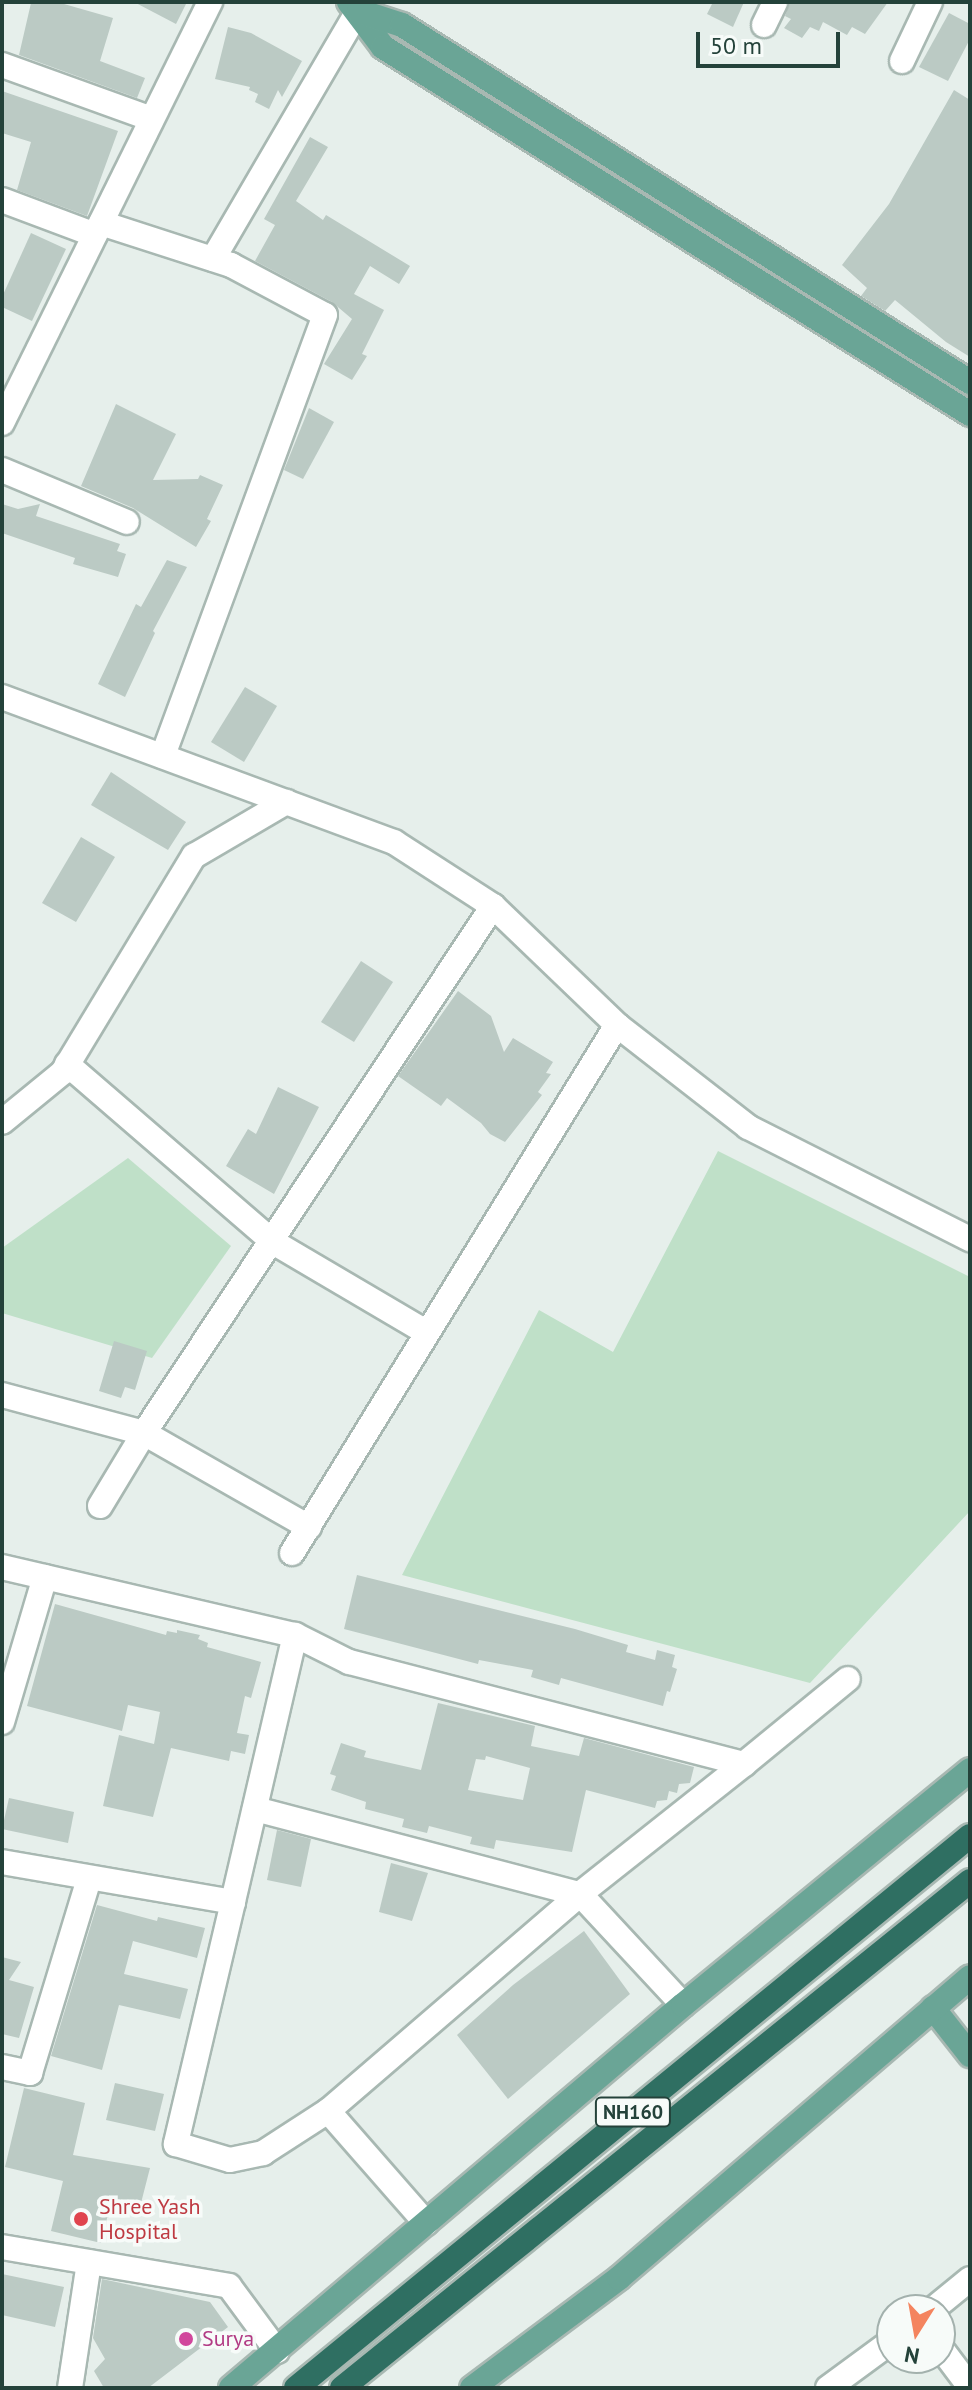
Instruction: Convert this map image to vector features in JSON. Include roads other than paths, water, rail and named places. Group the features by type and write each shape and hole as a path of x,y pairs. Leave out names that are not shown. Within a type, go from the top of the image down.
{"highway":[{"name":"NH160","path":"296,2388 970,1836"},
{"name":"NH160","path":"342,2388 970,1881"}],"main road":[{"path":"357,5 402,25 970,382"},
{"path":"357,5 383,47 970,414"},
{"path":"231,2388 683,2005 970,1770"},
{"path":"472,2388 619,2278 933,2008 965,1991"},
{"path":"933,2008 970,2055"}],"street":[{"path":"2,423 210,2"},
{"path":"764,25 775,2"},
{"path":"902,61 930,2"},
{"path":"213,259 357,5"},
{"path":"2,65 152,119"},
{"path":"2,200 231,265 325,315 163,756"},
{"path":"2,470 127,522"},
{"path":"2,697 394,842 493,906 617,1025 748,1127 970,1239"},
{"path":"2,1122 63,1072 194,856 286,802"},
{"path":"100,1506 144,1433 493,906"},
{"path":"292,1553 617,1025"},
{"path":"67,1064 273,1242 426,1332"},
{"path":"2,1395 144,1433 309,1527"},
{"path":"2,1567 295,1635 349,1662 744,1764"},
{"path":"2,1722 45,1577"},
{"path":"295,1635 176,2144 230,2160 263,2153 328,2111 580,1894 848,1679"},
{"path":"255,1809 580,1894 683,2005"},
{"path":"2,1862 233,1902"},
{"path":"2,2067 30,2073 89,1879"},
{"path":"328,2111 426,2223"},
{"path":"2,2247 229,2286 277,2351"},
{"path":"70,2388 89,2262"},
{"path":"952,2294 970,2279"},
{"path":"828,2388 876,2353"},
{"path":"956,2368 970,2387"}],"place":[{"name":"Shree Yash Hospital","path":"81,2219"},
{"name":"Surya","path":"186,2339"}]}
